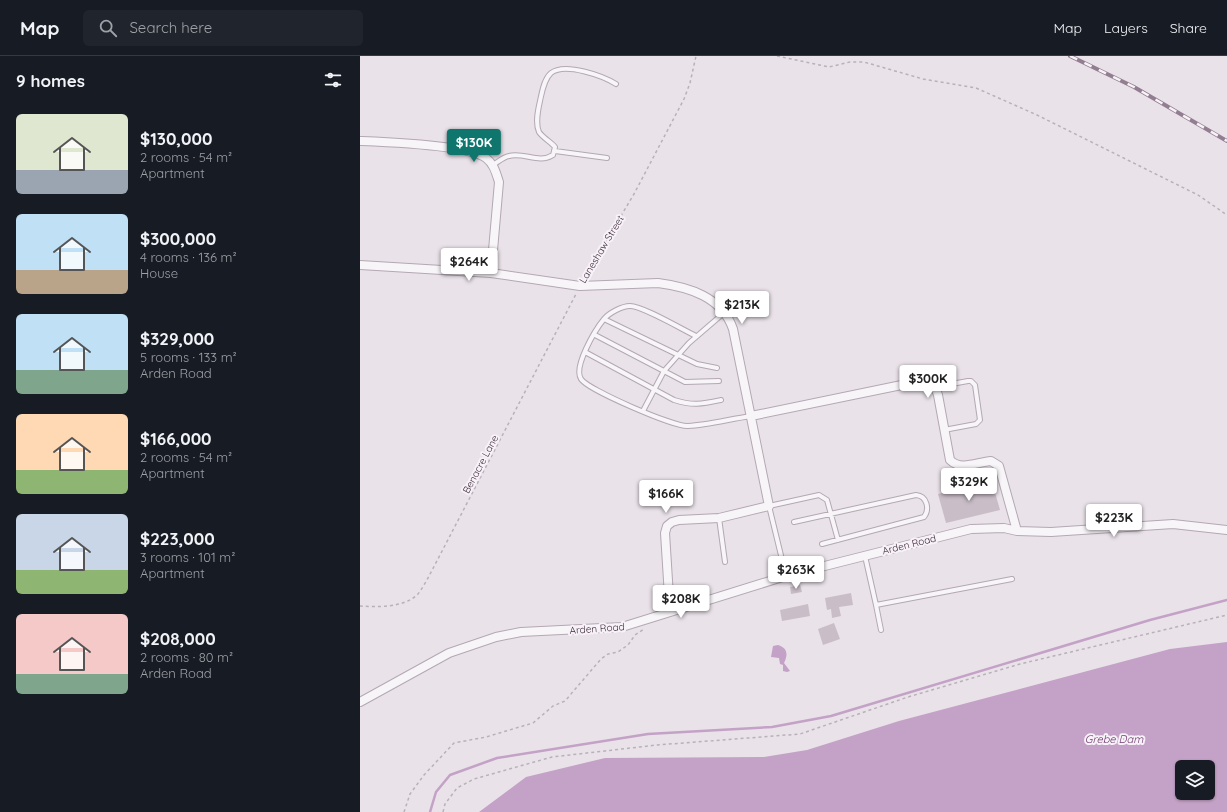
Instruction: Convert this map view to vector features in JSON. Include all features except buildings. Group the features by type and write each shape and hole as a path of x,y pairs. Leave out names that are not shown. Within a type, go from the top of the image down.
{"street":[{"path":"360,142 459,149 478,154 486,158 493,165 499,182 492,273"},
{"name":"Laneshaw Street","path":"360,265 492,273 580,286"},
{"path":"580,286 648,282 670,284 710,298 725,312 733,329 769,506 719,518 680,520 672,522 667,526 665,533 670,612"},
{"path":"751,416 921,381 932,383 935,387 948,456 953,464 963,466 991,461 999,466 1017,531"},
{"name":"Arden Road","path":"360,702 449,653 477,642 521,632 622,628 786,576 971,529 1004,528 1017,531 1059,532 1173,524 1227,530"}],"lane":[{"path":"555,152 555,147 540,132 537,124 541,95 550,74 556,70 562,69 590,73 604,77 616,84"},
{"path":"493,165 510,155 548,158 555,152 607,158"},
{"path":"643,411 653,389 664,371 677,355 696,336 725,312 747,304 761,302"},
{"path":"696,336 648,312 631,306 619,309 604,319 585,352 578,371 582,381 608,396 674,424 687,426 751,416"},
{"path":"604,319 697,364 717,368"},
{"path":"595,335 685,382 719,382"},
{"path":"585,352 674,400 689,405 699,405 721,400"},
{"path":"935,387 968,381 971,381 975,385 981,417 979,422 944,430"},
{"path":"786,576 769,506 822,495 827,500 838,540"},
{"path":"794,522 916,495 923,497 926,503 927,513 924,516 822,544"},
{"path":"719,518 725,562"},
{"path":"865,555 881,630"},
{"path":"876,605 1012,579"}],"path":[{"name":"Laneshaw Street","path":"580,286 634,194 684,98 690,83 696,56"},
{"path":"777,56 830,67 850,62 864,62 923,79 976,88 1037,115 1198,195 1227,215"},
{"name":"Benacre Lane","path":"360,606 390,606 406,602 417,595 428,578 580,286"},
{"path":"443,812 445,804 457,788 474,779 552,757 657,745 800,734 908,697 1020,664 1227,615"},
{"path":"404,812 410,794 424,775 454,743 486,737 533,723 553,706 565,701 601,659 608,654 618,652 628,645 635,635 647,627"}],"water":[{"name":"Grebe Dam","path":"1227,642 1227,812 479,812 526,777 605,758 764,757 807,750 899,721 1170,649"},
{"path":"778,645 784,648 786,652 784,663 790,671 783,671 783,665 780,664 779,658 771,657 773,646"}],"waterway":[{"path":"430,812 436,792 450,775 497,758 648,734 772,727 831,716 1150,620 1227,600"}],"railway":[{"path":"1070,56 1134,87 1227,141"}]}
